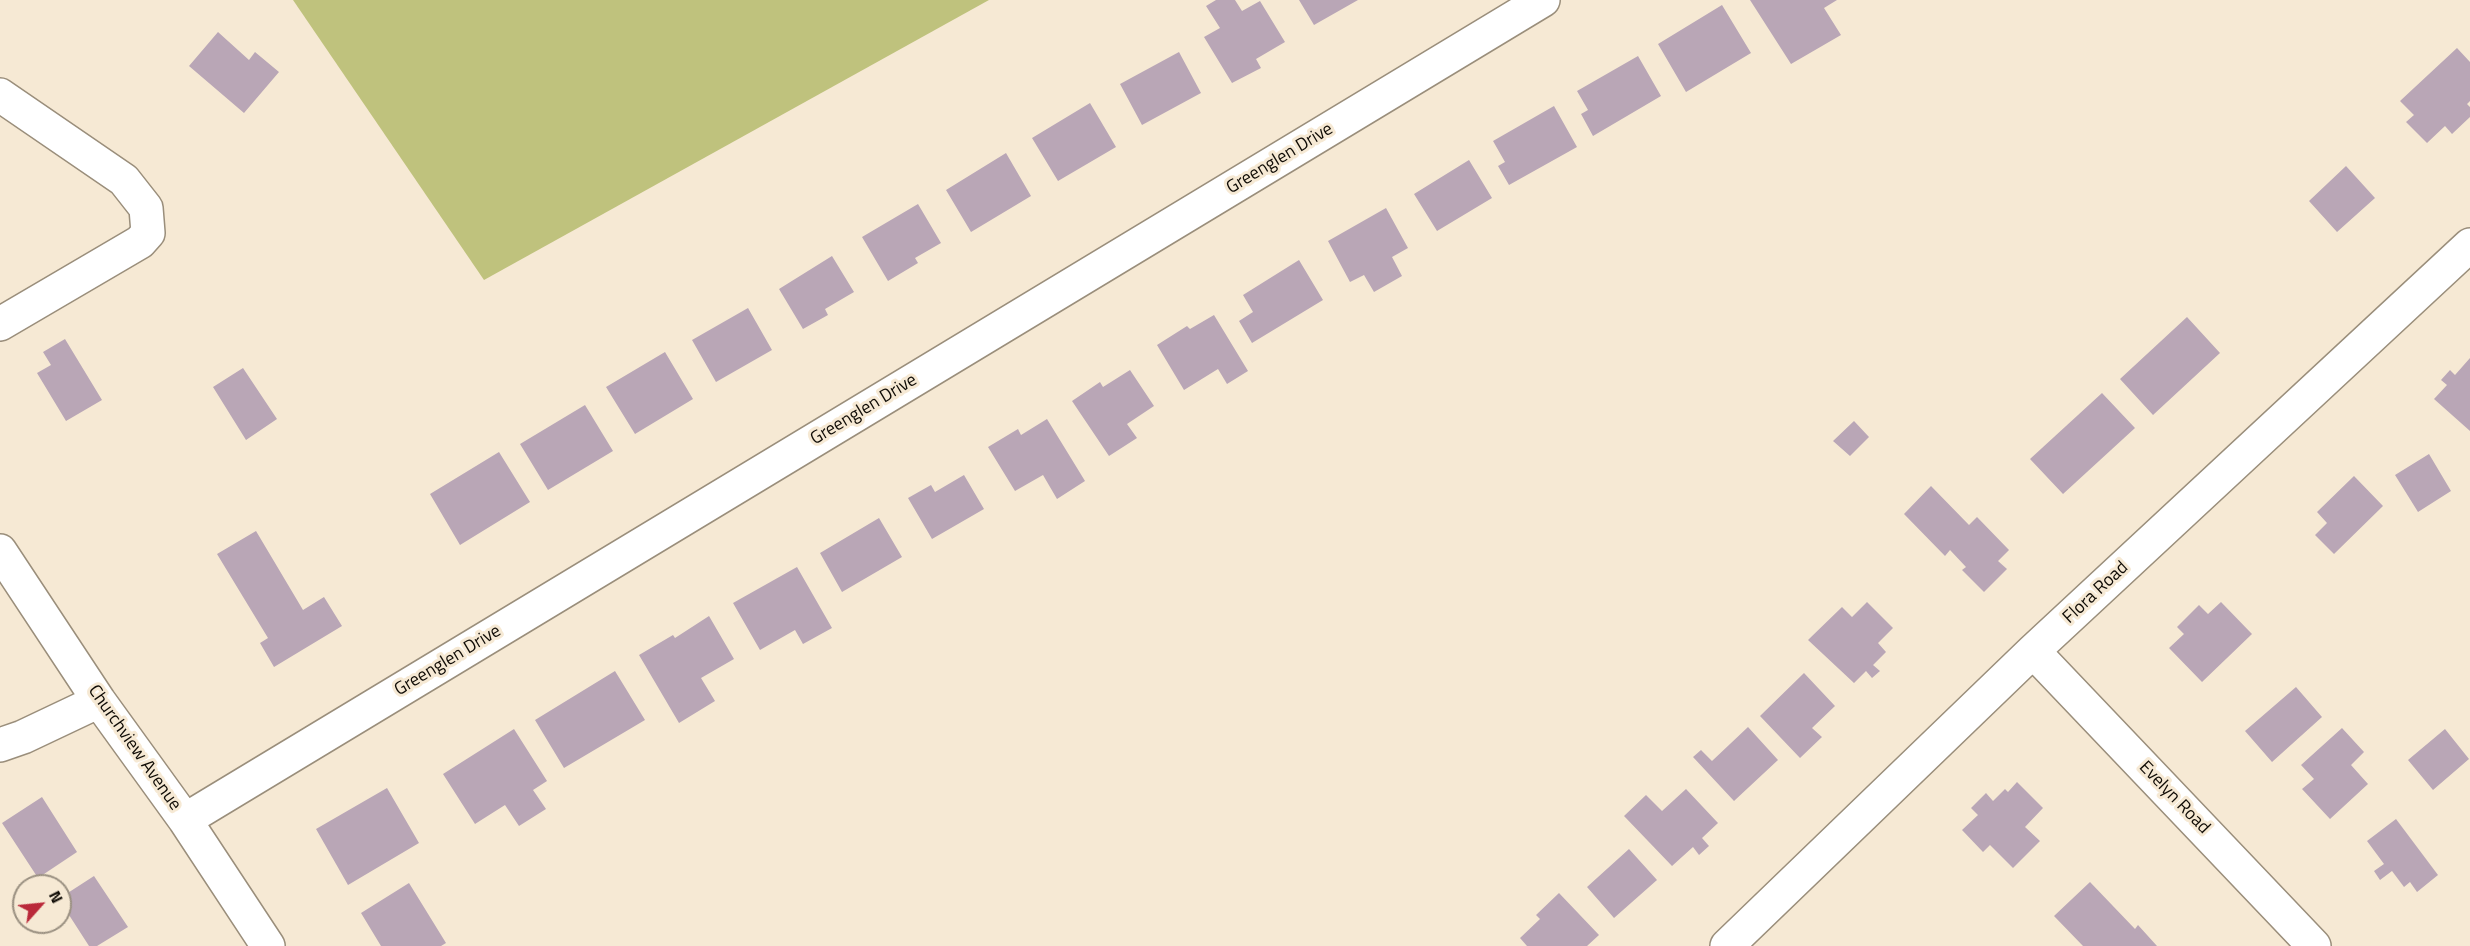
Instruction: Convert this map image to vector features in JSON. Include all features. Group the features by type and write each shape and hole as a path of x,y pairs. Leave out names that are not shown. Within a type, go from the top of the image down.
{"street":[{"name":"Greenglen Drive","path":"185,820 1543,0"},
{"path":"0,95 124,180 146,208 147,233 140,242 0,324"},
{"name":"Flora Road","path":"1727,946 2033,651 2470,245"},
{"name":"Churchview Avenue","path":"0,551 99,701 185,820 268,946"},
{"name":"Evelyn Road","path":"2033,651 2314,946"},
{"path":"0,745 23,737 99,701"}],"green space":[{"path":"293,0 989,0 484,280"}],"building":[{"path":"1216,0 1235,0 1242,11 1260,1 1285,42 1256,59 1261,68 1232,83 1204,37 1220,28 1206,6"},
{"path":"1299,0 1358,0 1314,25"},
{"path":"1750,0 1837,0 1824,8 1841,35 1791,64"},
{"path":"1722,5 1751,53 1686,92 1658,44"},
{"path":"218,32 249,60 255,52 279,72 244,113 189,66"},
{"path":"2457,48 2470,62 2470,101 2467,104 2470,107 2470,117 2452,134 2445,126 2427,143 2406,122 2414,115 2400,101"},
{"path":"1179,52 1201,93 1142,125 1120,84"},
{"path":"1638,56 1661,96 1593,136 1581,114 1588,110 1577,91"},
{"path":"1090,103 1116,147 1058,181 1032,138"},
{"path":"1554,106 1577,147 1509,185 1498,166 1505,162 1493,141"},
{"path":"1006,153 1031,196 971,232 946,190"},
{"path":"1469,160 1492,198 1437,231 1414,194"},
{"path":"2346,166 2375,198 2337,232 2309,201"},
{"path":"918,204 941,243 915,258 918,263 888,281 862,237"},
{"path":"1386,208 1408,248 1392,257 1402,276 1374,292 1364,275 1350,282 1328,241"},
{"path":"832,256 854,292 825,309 828,315 803,329 779,289"},
{"path":"1299,260 1323,300 1252,343 1239,321 1253,312 1243,295"},
{"path":"748,308 772,350 716,382 692,340"},
{"path":"1214,315 1248,371 1227,384 1218,369 1184,390 1157,345 1187,326 1190,329"},
{"path":"2187,317 2220,353 2153,415 2120,379"},
{"path":"65,339 102,400 66,421 37,373 51,365 43,352"},
{"path":"665,352 693,399 635,434 606,387"},
{"path":"2470,358 2470,431 2434,399 2447,385 2441,380 2450,370 2455,375"},
{"path":"243,368 277,419 246,440 213,387"},
{"path":"1130,370 1154,406 1127,424 1137,438 1109,456 1072,401 1100,382 1103,387"},
{"path":"2102,393 2135,428 2063,494 2030,459"},
{"path":"585,405 613,451 548,490 520,444"},
{"path":"1047,419 1085,481 1057,499 1043,475 1015,491 988,447 1018,429 1021,435"},
{"path":"1854,421 1869,437 1850,456 1833,441"},
{"path":"499,452 530,502 460,545 430,494"},
{"path":"2429,454 2451,491 2418,512 2395,475"},
{"path":"964,475 984,509 932,539 908,498 931,485 935,492"},
{"path":"2354,476 2383,506 2334,554 2315,535 2327,523 2317,512"},
{"path":"1931,486 1969,525 1977,517 2009,550 1998,561 2007,569 1984,592 1962,570 1966,567 1950,550 1945,556 1904,514"},
{"path":"879,518 902,557 842,592 820,553"},
{"path":"256,531 303,610 324,597 342,626 274,667 260,643 268,638 217,554"},
{"path":"797,567 832,628 803,644 795,630 760,650 733,603"},
{"path":"1867,602 1893,628 1878,643 1886,652 1873,665 1880,671 1872,678 1866,671 1854,683 1808,640 1842,607 1852,617"},
{"path":"2221,602 2252,634 2202,682 2169,648 2184,634 2177,627 2199,605 2208,614"},
{"path":"709,616 734,659 701,678 715,701 679,723 639,655 673,635 675,638"},
{"path":"615,671 645,720 564,768 535,720"},
{"path":"1804,673 1835,706 1812,728 1822,737 1800,758 1760,716"},
{"path":"2296,687 2322,717 2272,762 2245,731"},
{"path":"1748,727 1778,760 1734,801 1693,757 1701,750 1712,761"},
{"path":"2342,728 2364,752 2351,765 2368,784 2330,819 2302,789 2314,779 2301,765"},
{"path":"514,729 547,781 533,790 546,809 519,826 505,805 475,824 443,774"},
{"path":"2445,729 2469,759 2433,790 2408,760"},
{"path":"2017,782 2043,808 2025,827 2040,841 2013,868 1990,845 1983,852 1962,830 1978,815 1971,808 1986,793 1993,801 2005,789 2008,792"},
{"path":"387,788 419,843 348,885 316,829"},
{"path":"1686,789 1718,823 1702,838 1709,846 1699,855 1693,847 1672,866 1624,816 1646,795 1662,811"},
{"path":"42,797 77,852 44,874 35,874 2,823"},
{"path":"2396,819 2438,875 2417,892 2410,882 2404,887 2392,871 2380,880 2374,871 2384,864 2367,841"},
{"path":"1629,849 1657,880 1614,918 1587,887"},
{"path":"94,876 128,927 97,946 89,946 72,920 72,890"},
{"path":"2090,882 2135,929 2138,925 2157,946 2083,946 2054,916"},
{"path":"409,883 446,943 441,946 381,946 361,913"},
{"path":"1559,893 1599,935 1587,946 1527,946 1520,938 1540,919 1536,915"}]}
